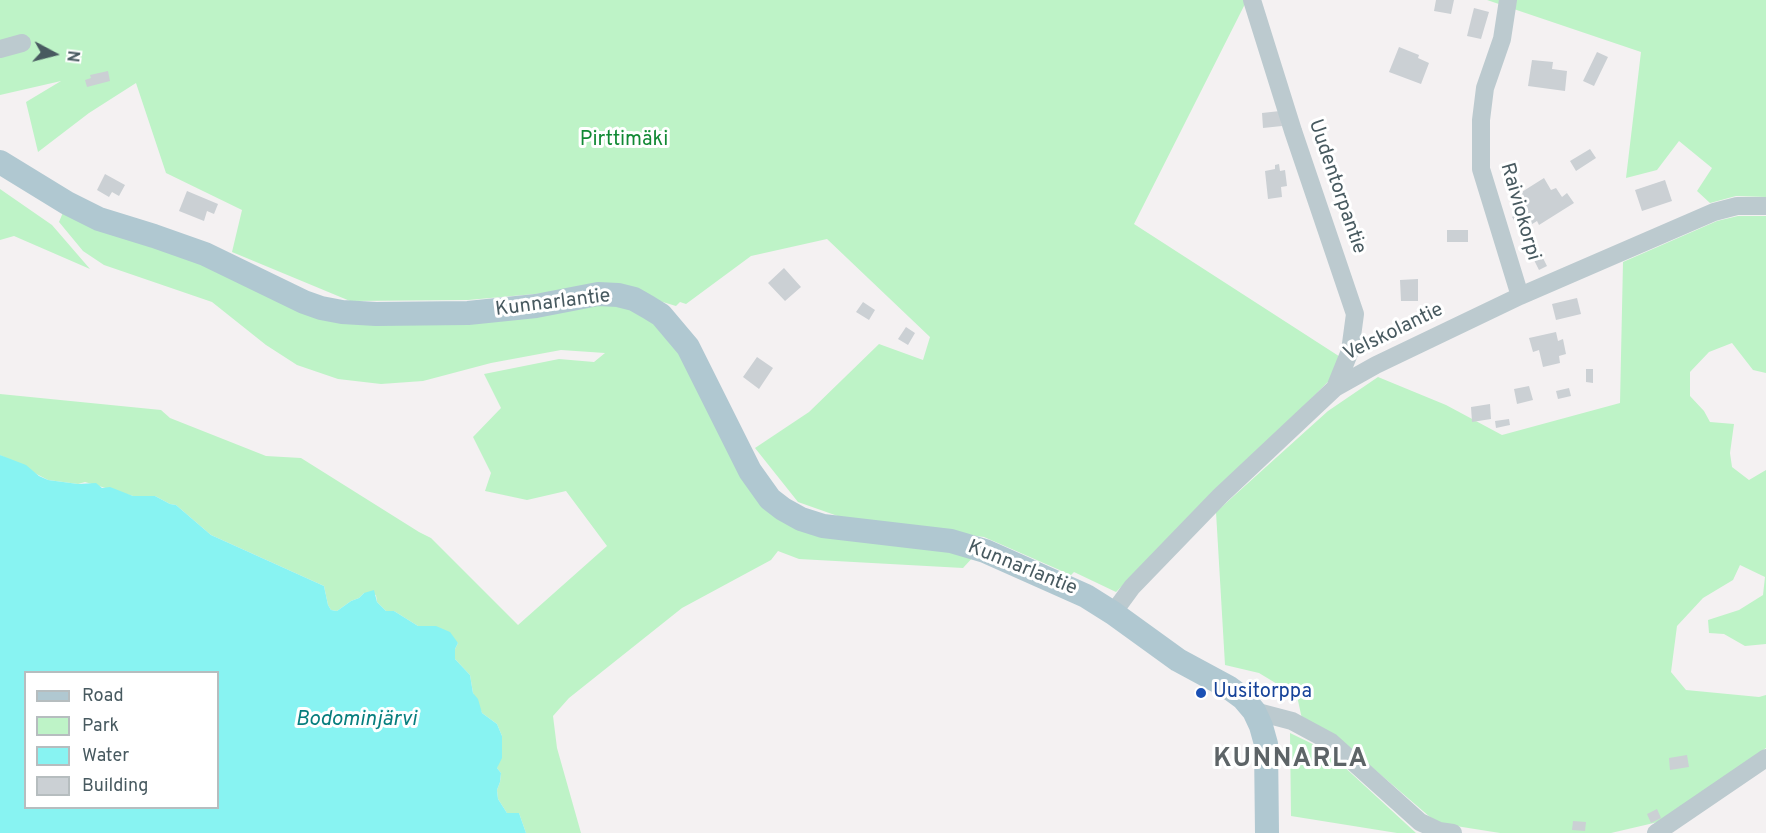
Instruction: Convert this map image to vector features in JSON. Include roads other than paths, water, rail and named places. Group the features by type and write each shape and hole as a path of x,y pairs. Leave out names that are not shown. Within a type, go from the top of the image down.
{"main road":[{"name":"Kunnarlantie","path":"0,162 99,219 205,254 321,308 376,314 468,313 536,306 598,294 634,299 661,315 688,347 750,471 770,499 783,509 801,519 823,526 951,541 986,551 1086,596 1178,660 1228,687 1243,698 1254,711"},
{"path":"1254,711 1266,744 1267,833"}],"street":[{"name":"Uudentorpantie","path":"1252,0 1293,131 1355,314 1350,351 1335,387"},
{"name":"Raiviokorpi","path":"1508,0 1502,39 1485,88 1481,120 1481,169 1520,296"},
{"path":"0,49 22,43"},
{"name":"Velskolantie","path":"1113,613 1132,586 1220,496 1335,387 1520,296 1714,212 1737,206 1766,206"},
{"path":"1254,711 1292,721 1324,738 1420,822 1439,831 1453,833"},
{"path":"1656,833 1766,758"}],"water":[{"name":"Bodominjärvi","path":"0,455 26,465 48,480 78,484 96,483 102,488 110,487 133,496 155,496 176,505 211,535 324,586 331,610 337,611 364,593 374,590 377,602 386,611 394,611 418,626 436,626 450,632 458,643 455,649 455,659 470,675 473,693 478,699 482,713 497,724 502,736 502,758 497,768 501,773 497,790 498,799 507,813 519,813 526,833 0,833"}],"place":[{"name":"Uusitorppa","path":"1201,693"}],"district":[{"name":"KUNNARLA","path":"1291,761"}],"park label":[{"name":"Pirttimäki","path":"624,141"}]}
